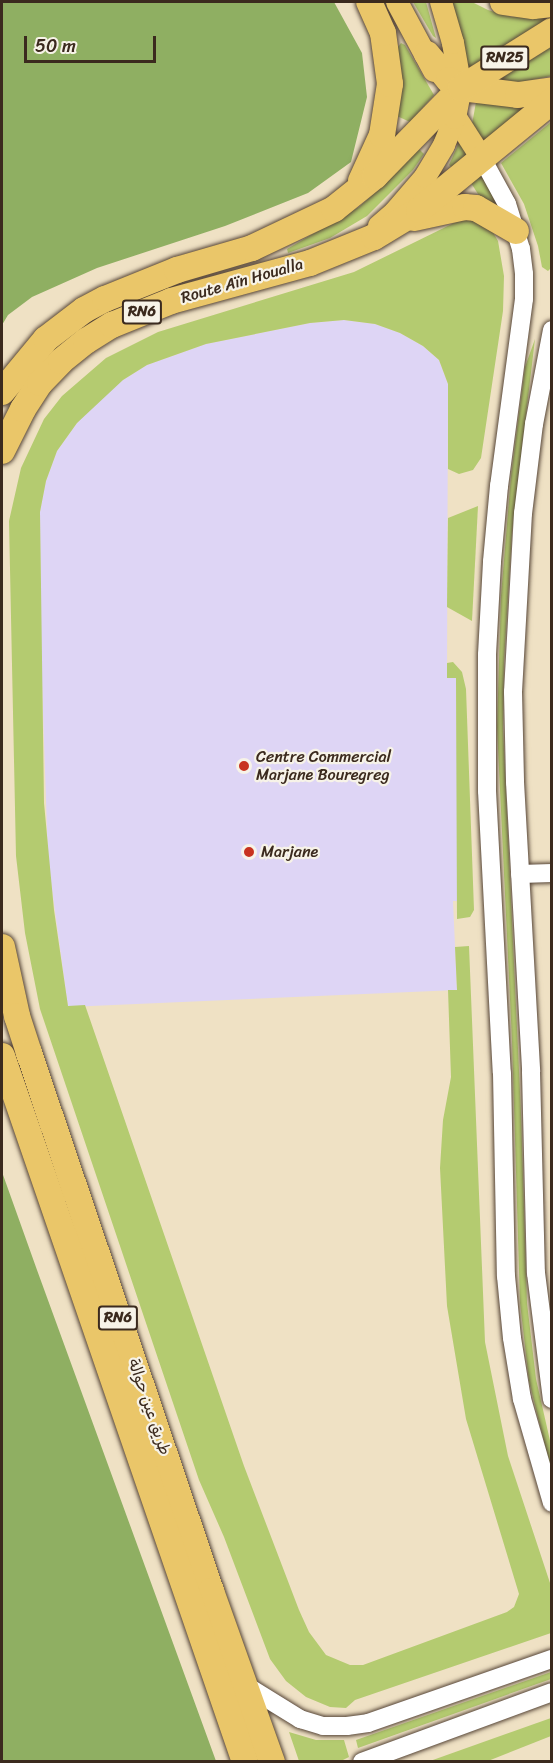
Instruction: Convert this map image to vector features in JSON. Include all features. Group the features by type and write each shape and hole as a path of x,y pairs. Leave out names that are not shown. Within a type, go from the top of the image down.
{"highway":[{"path":"355,194 382,135 390,84 383,33 369,2"},
{"path":"503,2 533,6 552,4"},
{"name":"RN25","path":"454,102 552,31"},
{"name":"RN25","path":"427,54 449,80 454,102"},
{"name":"RN25","path":"454,102 552,90"},
{"name":"Route Aïn Houalla","path":"2,451 23,409 40,383 61,361 86,341 112,325 171,302 338,253 374,237 408,218 483,160 552,101"},
{"name":"Route Aïn Houalla","path":"2,392 46,339 84,310 105,299 177,270 269,241 311,222 355,194 454,102"},
{"path":"408,218 429,216 465,207 476,208 516,231"},
{"name":"طريق عين حوالة","path":"2,947 7,978 26,1044 272,1761"},
{"name":"طريق عين حوالة","path":"2,1056 245,1761"}],"main road":[{"name":"RN25","path":"397,2 427,54"},
{"name":"RN25","path":"441,2 453,43 454,102 483,160"},
{"path":"338,253 377,228 411,195 438,157 454,102"}],"street":[{"path":"483,160 507,204 516,231 524,274 524,299 499,486 492,562 487,655 488,791 502,1073 506,1276 512,1338 522,1399 552,1503"},
{"path":"552,330 532,435 523,513 516,602 513,692 531,1072 536,1273 544,1357 552,1400"},
{"path":"520,874 552,873"},
{"path":"245,1685 300,1719 323,1726 347,1726 368,1723 552,1659"},
{"path":"362,1761 552,1692"}],"shaded area":[{"path":"344,320 375,324 400,333 423,346 439,360 448,384 447,677 456,678 459,901 453,901 457,990 68,1007 48,860 41,651 40,512 46,481 57,451 77,423 99,399 147,365 206,344 310,323"}],"green space":[{"path":"2,2 334,2 362,53 367,97 351,162 308,193 225,226 97,268 32,297 8,315 2,325"},
{"path":"413,2 426,2 436,38 433,36"},
{"path":"447,2 472,2 488,10 512,17 551,14 551,21 473,71 464,68"},
{"path":"401,43 405,45 434,95 410,122 397,116 398,47"},
{"path":"551,43 551,76 517,83 491,81"},
{"path":"477,97 534,105 482,150 472,124"},
{"path":"551,122 552,267 548,271 542,267 538,246 524,204 501,163"},
{"path":"461,138 476,158 458,173 449,165"},
{"path":"417,147 424,154 413,170 367,216 330,238 288,253 287,249 359,207 389,180"},
{"path":"483,174 503,212 485,205 471,183"},
{"path":"462,219 473,220 492,231 498,241 504,276 503,311 481,458 473,470 459,474 448,469 448,384 439,360 423,346 400,333 375,324 344,320 310,323 206,344 147,365 123,380 77,423 57,451 46,481 40,512 44,803 54,910 68,1006 85,1005 244,1466 299,1610 309,1632 326,1655 350,1665 363,1665 507,1612 514,1607 519,1594 466,1419 447,1306 440,1168 443,1120 451,1077 448,990 457,990 455,947 469,946 485,1342 508,1456 551,1586 551,1633 355,1700 346,1708 330,1707 306,1697 286,1681 270,1659 224,1537 199,1480 40,1009 25,933 16,856 9,521 21,468 44,419 62,396 106,358 158,332 354,272"},
{"path":"535,339 512,532 504,662 503,728 521,1113 527,1303 536,1379 551,1445 551,1470 529,1381 520,1303 512,1041 497,727 501,596 511,476 525,367"},
{"path":"478,506 472,621 447,607 448,518"},
{"path":"453,662 462,672 466,689 474,910 470,917 457,919 456,678 447,678 447,663"},
{"path":"2,1172 37,1270 216,1761 2,1761"},
{"path":"551,1672 551,1679 358,1748 356,1740"},
{"path":"551,1718 551,1736 488,1761 430,1761"},
{"path":"289,1732 316,1740 344,1740 349,1757 341,1761 299,1761"}],"place":[{"name":"Centre Commercial Marjane Bouregreg","path":"244,766"},
{"name":"Marjane","path":"249,852"}]}
